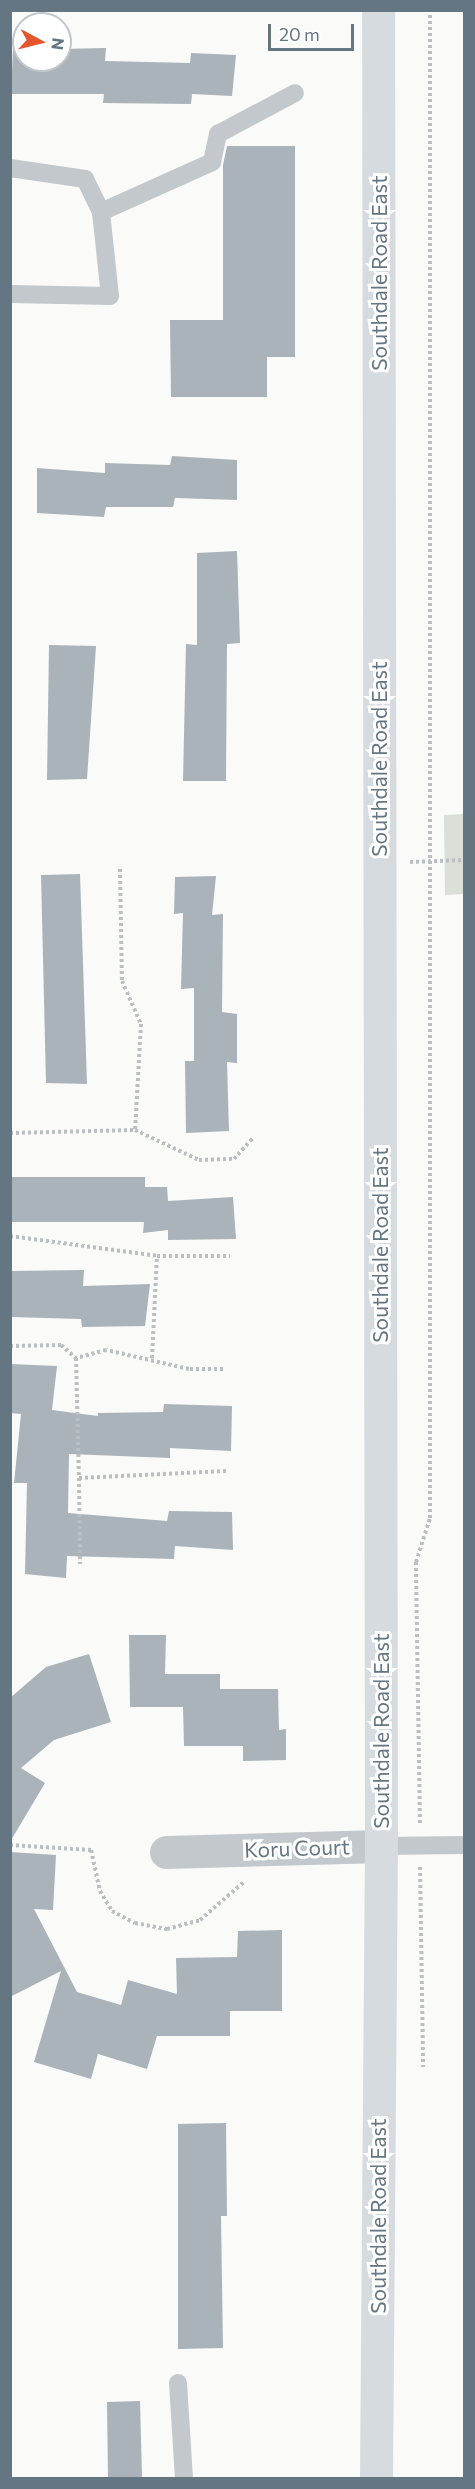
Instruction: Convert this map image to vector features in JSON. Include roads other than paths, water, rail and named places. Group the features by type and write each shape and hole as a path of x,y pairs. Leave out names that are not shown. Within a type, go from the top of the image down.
{"main road":[{"name":"Southdale Road East","path":"376,2478 381,1846 378,10"}],"street":[{"name":"Koru Court","path":"166,1852 381,1846"}],"lane":[{"path":"101,212 212,162 218,134 295,93"},
{"path":"10,168 85,179 101,212 110,296 10,294"},
{"name":"Koru Court","path":"381,1846 465,1845"},
{"path":"178,2383 184,2478"}]}
